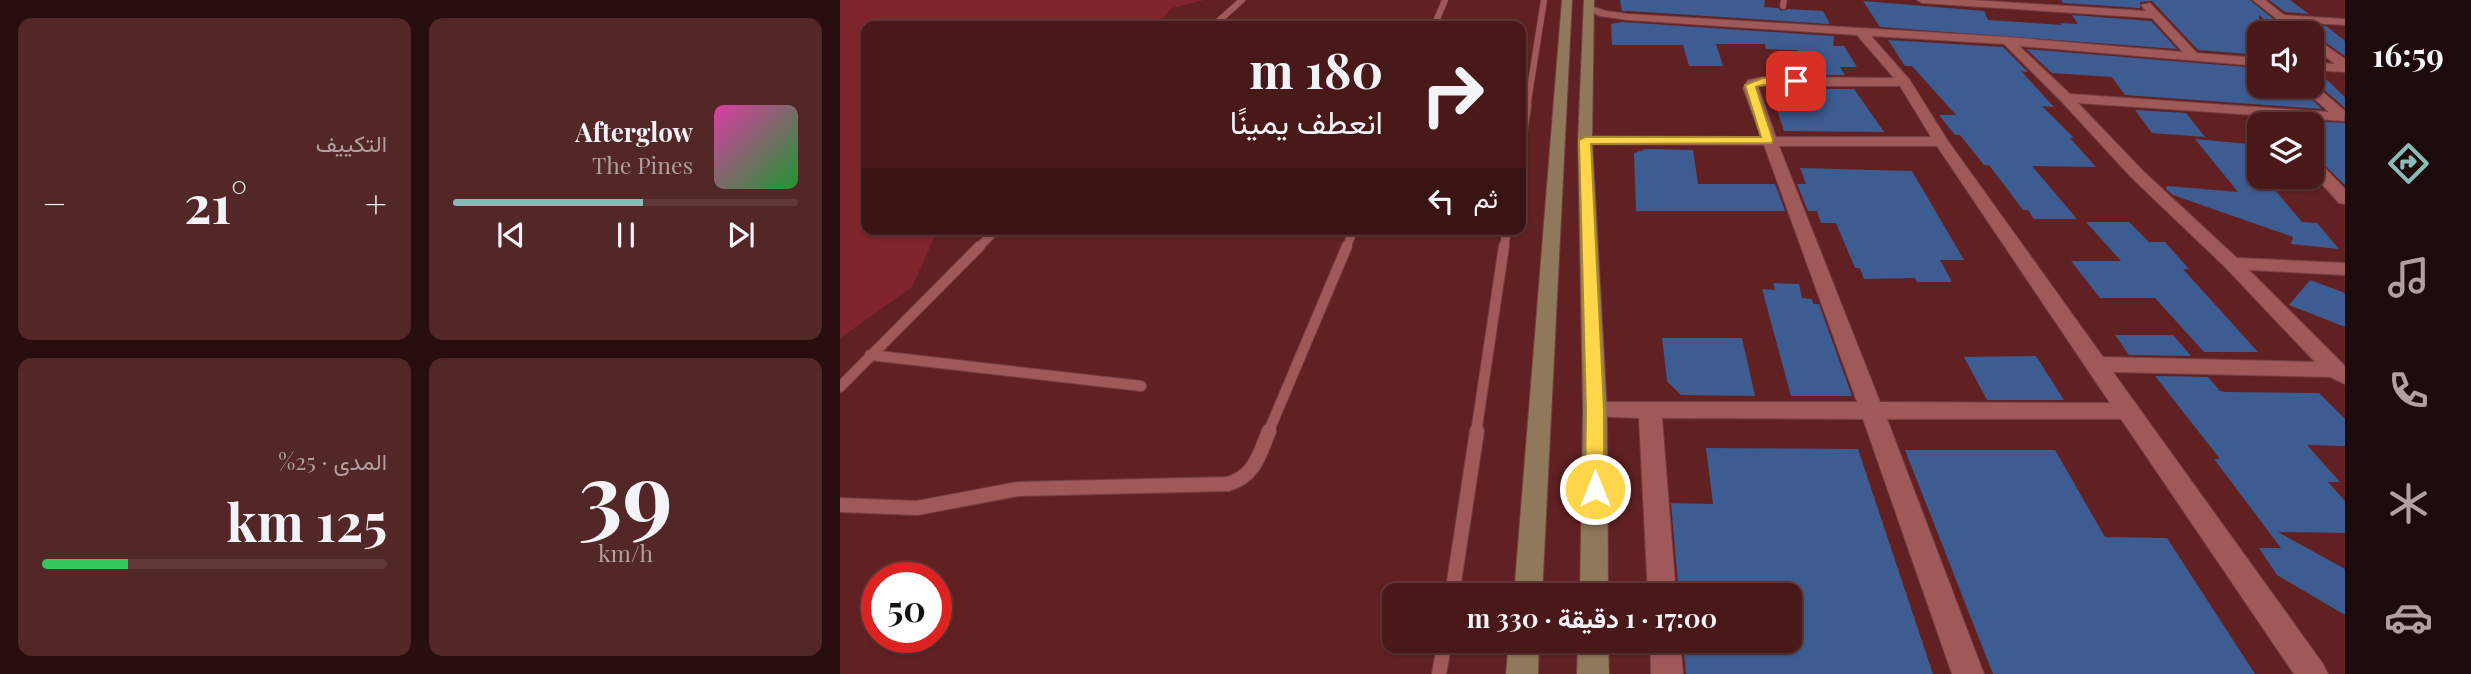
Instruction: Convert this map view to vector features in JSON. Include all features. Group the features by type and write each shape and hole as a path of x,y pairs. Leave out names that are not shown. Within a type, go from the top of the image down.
{"main road":[{"path":"1529,583 1567,0"},
{"path":"1588,11 1585,140 1595,410 1594,583"},
{"path":"1522,674 1523,653"},
{"path":"1593,653 1593,674"}],"street":[{"path":"1931,13 1924,0 2028,3 2155,15"},
{"path":"2141,0 2194,57"},
{"path":"2258,0 2286,21"},
{"path":"1588,11 1628,17 1861,32 1938,31 2007,41 2247,61"},
{"path":"2282,18 2345,22"},
{"path":"1861,32 1904,82 1941,142 2312,674"},
{"path":"2007,41 2066,98 2137,174 2232,263 2340,373"},
{"path":"2324,50 2345,67"},
{"path":"2324,66 2345,67"},
{"path":"1904,82 1763,80 1753,83 1750,88 1968,674"},
{"path":"2066,98 2249,112"},
{"path":"2322,98 2345,117"},
{"path":"2324,116 2345,117"},
{"path":"1585,140 1941,142"},
{"path":"2324,177 2345,199"},
{"path":"2232,263 2345,268"},
{"path":"2097,364 2340,373"},
{"path":"1595,410 2128,411"},
{"path":"1650,411 1661,583"},
{"path":"1666,653 1667,674"}],"lane":[{"path":"1219,21 1242,0"},
{"path":"1436,21 1445,0"},
{"path":"1526,113 1544,0"},
{"path":"840,387 991,235"},
{"path":"840,505 917,508 1018,489 1228,484 1242,480 1252,471 1351,235"},
{"path":"1454,583 1506,235"},
{"path":"870,355 1141,386"},
{"path":"1439,674 1443,653"}],"shaded area":[{"path":"840,0 1204,0 1172,8 1160,21 861,21 861,235 935,235 912,287 840,338"}],"building":[{"path":"1620,0 1765,0 1764,7 1778,8 1781,11 1823,11 1830,24 1622,11"},
{"path":"2061,0 2250,0 2276,21 2266,21 2259,15 2259,21 2247,21 2247,54 2198,50 2152,1 2140,2 2140,8 2063,3"},
{"path":"2269,0 2290,0 2309,14 2285,12"},
{"path":"1863,1 1984,11 1988,20 2078,24 2072,15 2151,21 2177,49 1880,27"},
{"path":"1622,22 1834,36 1833,46 1844,46 1857,67 1840,67 1845,75 1810,75 1797,50 1766,49 1765,44 1716,44 1723,66 1689,66 1683,45 1612,45 1611,24"},
{"path":"2324,26 2345,41 2345,56 2324,41"},
{"path":"1888,40 2003,47 2028,72 2021,71 2054,107 2042,106 2074,138 2070,138 2096,167 2032,166 2077,219 2034,219 2028,210 2023,210 1989,165 1984,165 1960,135 1955,135 1939,115 1956,115 1912,66 1905,66"},
{"path":"2026,49 2247,67 2247,98 2311,98 2322,109 2125,95 2112,77 2052,73"},
{"path":"2324,80 2345,97 2345,108 2324,90"},
{"path":"1770,89 1854,89 1884,132 1784,131"},
{"path":"2135,110 2186,113 2205,137 2152,133"},
{"path":"2324,122 2345,123 2345,185 2324,165"},
{"path":"2195,139 2247,144 2247,189 2274,189 2302,222 2317,223 2339,249 2291,244 2293,237 2173,195 2166,189 2167,186 2238,192"},
{"path":"1646,149 1693,150 1698,184 1775,184 1785,211 1636,211 1634,153"},
{"path":"1800,168 1912,171 1964,260 1940,260 1952,282 1917,282 1915,278 1864,279 1860,268 1855,268 1836,223 1821,223 1817,211 1808,211 1797,184 1806,184"},
{"path":"2086,222 2129,222 2149,242 2165,242 2189,269 2183,269 2258,352 2204,352 2155,298 2100,298 2071,261 2121,261"},
{"path":"2310,280 2345,293 2345,327 2289,305"},
{"path":"1773,283 1799,284 1802,298 1812,299 1813,304 1819,304 1852,396 1791,396 1762,289 1775,290"},
{"path":"2115,335 2173,335 2191,356 2129,355"},
{"path":"1662,338 1742,338 1755,396 1681,395 1667,381"},
{"path":"2036,356 2064,400 1987,400 1964,357"},
{"path":"2155,376 2208,377 2220,391 2226,392 2319,393 2345,419 2345,446 2307,445 2340,482 2328,482 2345,501 2345,533 2278,532 2345,569 2345,615 2277,575 2259,548 2281,548 2214,459 2220,459"},
{"path":"1706,448 1858,449 1933,674 1686,674 1684,653 1802,653 1802,583 1678,583 1671,503 1713,504"},
{"path":"1905,450 2055,450 2105,537 2167,538 2255,674 1993,674"}],"route":[{"path":"1595,489 1595,410 1585,140 1768,140 1750,85 1763,80 1796,81"}]}
